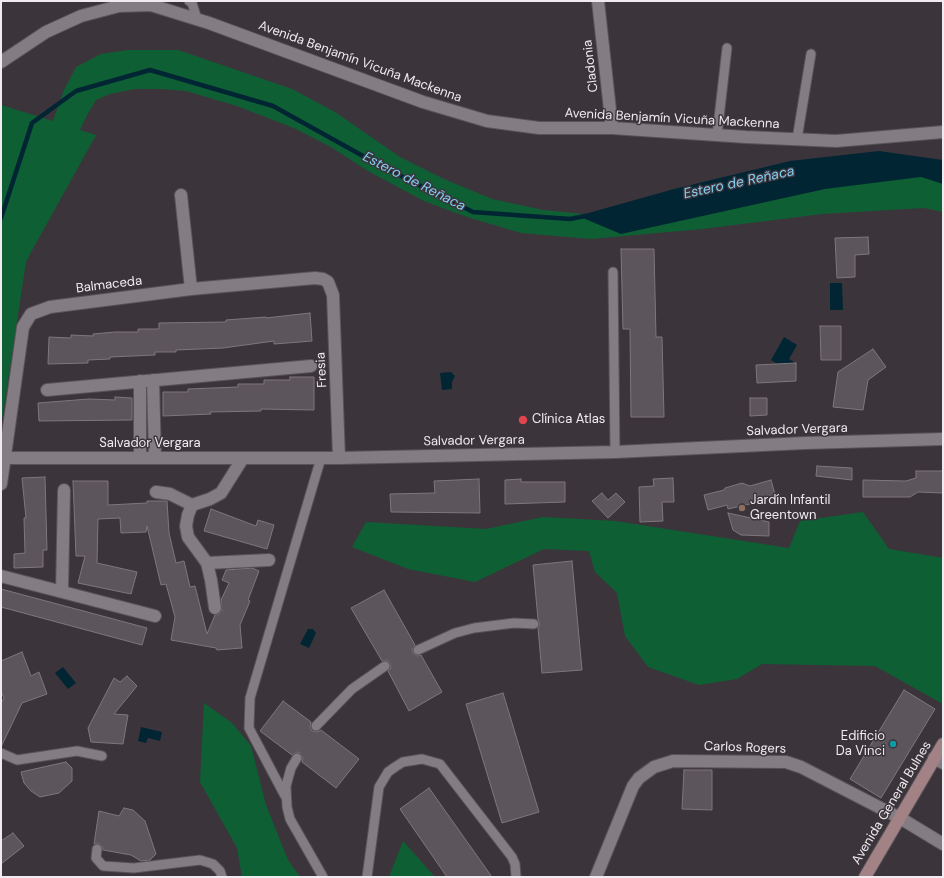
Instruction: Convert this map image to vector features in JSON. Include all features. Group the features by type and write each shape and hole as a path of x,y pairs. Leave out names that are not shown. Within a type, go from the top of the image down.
{"street":[{"name":"Cladonia","path":"598,1 612,128"},
{"name":"Avenida Benjamín Vicuña Mackenna","path":"1,62 46,32 81,16 100,10 135,5 163,5 197,19 423,102 487,120 539,128 612,128 797,139 855,140 893,135 943,132"},
{"path":"181,195 191,289"},
{"name":"Balmaceda","path":"5,458 23,327 31,314 50,307 191,289 315,278 323,279 328,282"},
{"name":"Fresia","path":"328,282 333,295 339,458"},
{"path":"47,390 311,366"},
{"path":"153,380 154,458"},
{"path":"140,381 140,458"},
{"name":"Salvador Vergara","path":"5,458 339,458 615,452 805,443 943,439"},
{"path":"1,484 5,458"},
{"path":"156,492 170,494 192,505 210,499 221,493 243,458"},
{"path":"62,591 64,490"},
{"path":"192,505 186,526 188,537 207,563 215,608"},
{"path":"207,563 269,560"},
{"path":"1,576 155,616"},
{"name":"Avenida General Bulnes","path":"864,877 938,760 943,744"},
{"name":"Carlos Rogers","path":"596,877 633,786 639,778 654,767 673,761 786,762 801,767 900,818 943,844"}],"lane":[{"path":"189,1 192,3 197,19"},
{"path":"717,135 727,48"},
{"path":"797,139 812,54"},
{"path":"613,272 615,452"},
{"path":"321,458 250,698 249,728 285,796 290,819 323,877"},
{"path":"418,650 455,633 474,628 494,625 534,624"},
{"path":"316,726 352,689 385,666"},
{"path":"1,753 17,760 77,751 102,756"},
{"path":"285,796 288,777 296,758"},
{"path":"367,877 379,787 388,772 395,766 403,762 422,759 440,764 512,857 515,864 516,877"},
{"path":"97,849 96,858 104,866 134,868 200,860 213,864 220,871 222,877"}],"green space":[{"path":"128,50 178,50 292,89 335,112 400,157 444,179 492,199 543,210 584,214 628,212 943,164 943,212 924,208 822,214 702,229 591,239 521,233 467,217 424,201 368,171 331,147 296,129 237,106 186,91 135,89 110,94 96,100 87,115 80,130 96,135 26,262 1,426 1,105 53,121 64,90 76,67 101,54"},
{"path":"863,512 889,549 943,558 943,704 875,666 762,664 737,679 699,685 648,667 625,636 617,593 595,572 589,551 544,549 475,582 408,569 352,547 366,522 486,529 543,517 615,521 789,548 800,521"},
{"path":"204,703 232,723 251,746 266,805 288,860 300,877 242,877 237,848 200,782"},
{"path":"403,841 435,877 389,877"}],"water":[{"path":"879,151 943,160 943,184 921,177 825,189 621,234 578,216 674,189 790,161"},
{"path":"830,283 842,283 843,310 830,310"},
{"path":"784,337 797,345 789,359 794,362 789,371 771,360"},
{"path":"451,372 455,376 452,382 452,389 442,390 440,373"},
{"path":"308,629 313,629 316,633 309,648 300,644"},
{"path":"63,667 76,683 68,689 55,673"},
{"path":"141,727 162,732 160,741 148,738 146,743 138,741"}],"building":[{"path":"868,237 869,254 855,255 855,277 837,278 835,238"},
{"path":"621,249 654,249 656,337 662,337 664,417 631,417 630,329 623,329"},
{"path":"310,313 312,341 274,344 274,341 223,348 176,350 176,352 155,352 155,355 110,357 110,359 88,360 88,363 48,364 49,337 71,338 71,335 93,336 93,334 115,332 138,332 138,329 159,329 159,323 226,322 226,320 266,318"},
{"path":"820,326 841,326 841,360 821,360"},
{"path":"873,349 886,367 868,380 863,410 833,407 838,372"},
{"path":"796,363 796,381 757,383 756,365"},
{"path":"290,377 314,377 314,410 261,409 261,411 210,412 211,414 163,416 163,392 188,392 188,389 238,387 238,384 264,384 264,380 290,380"},
{"path":"115,397 132,398 132,420 39,421 38,403 89,399 115,400"},
{"path":"750,398 767,398 767,415 750,416"},
{"path":"817,466 852,468 852,480 816,476"},
{"path":"916,471 943,471 943,493 918,492 910,497 863,497 863,480 906,481 916,478"},
{"path":"45,477 47,550 43,550 43,567 14,568 14,554 25,553 24,518 26,518 22,478"},
{"path":"673,478 674,502 662,502 663,521 640,522 639,487 654,486 653,479"},
{"path":"479,479 480,513 391,512 390,494 435,493 434,481"},
{"path":"521,479 521,482 565,482 565,502 505,504 505,480"},
{"path":"771,480 776,498 728,509 727,505 708,510 704,495 724,490 725,488 742,483 750,486"},
{"path":"73,481 108,481 108,505 147,503 147,501 167,501 169,533 176,563 184,561 190,587 195,586 207,634 215,615 219,614 222,610 221,600 229,583 222,580 226,570 252,568 259,571 248,600 250,601 240,625 242,648 217,650 216,648 171,640 175,617 166,584 161,585 147,526 146,532 121,533 120,518 98,519 97,563 137,572 131,594 78,583 85,556 76,556"},
{"path":"602,493 608,500 616,493 625,502 608,518 592,501"},
{"path":"211,509 256,526 258,520 274,525 267,549 204,531"},
{"path":"728,513 769,522 769,536 741,535 733,530"},
{"path":"572,561 582,670 542,673 538,628 540,624 538,619 533,565"},
{"path":"1,589 147,628 142,645 1,607"},
{"path":"384,590 415,645 412,649 413,653 417,656 421,655 442,692 409,711 388,671 391,668 390,663 387,660 382,661 351,608"},
{"path":"22,652 31,676 39,672 47,694 22,703 1,747 1,703 4,698 1,691 1,661"},
{"path":"127,676 137,686 114,714 128,715 123,744 91,742 88,728 114,678 120,682"},
{"name":"Edificio Da Vinci","path":"904,690 935,709 881,798 850,779"},
{"path":"503,693 539,812 502,823 466,704"},
{"path":"283,701 311,722 310,727 312,731 317,732 321,730 359,759 336,788 302,762 303,758 300,753 297,752 292,755 260,731"},
{"path":"66,762 72,768 72,781 59,793 40,797 31,791 24,783 21,772"},
{"path":"684,770 712,770 712,810 682,809"},
{"path":"429,788 492,877 447,877 400,809"},
{"path":"124,808 133,810 145,821 156,854 150,860 141,861 131,855 103,850 102,846 98,843 94,844 99,811 119,816"},
{"path":"13,833 24,846 1,864 1,841"}],"waterway":[{"name":"Estero de Reñaca","path":"1,218 32,123 76,91 150,70 273,106 381,166 473,212 570,219 585,216"}],"place":[{"name":"Clínica Atlas","path":"523,420"},
{"name":"Jardín Infantil Greentown","path":"742,508"},
{"name":"Edificio Da Vinci","path":"893,744"}]}
